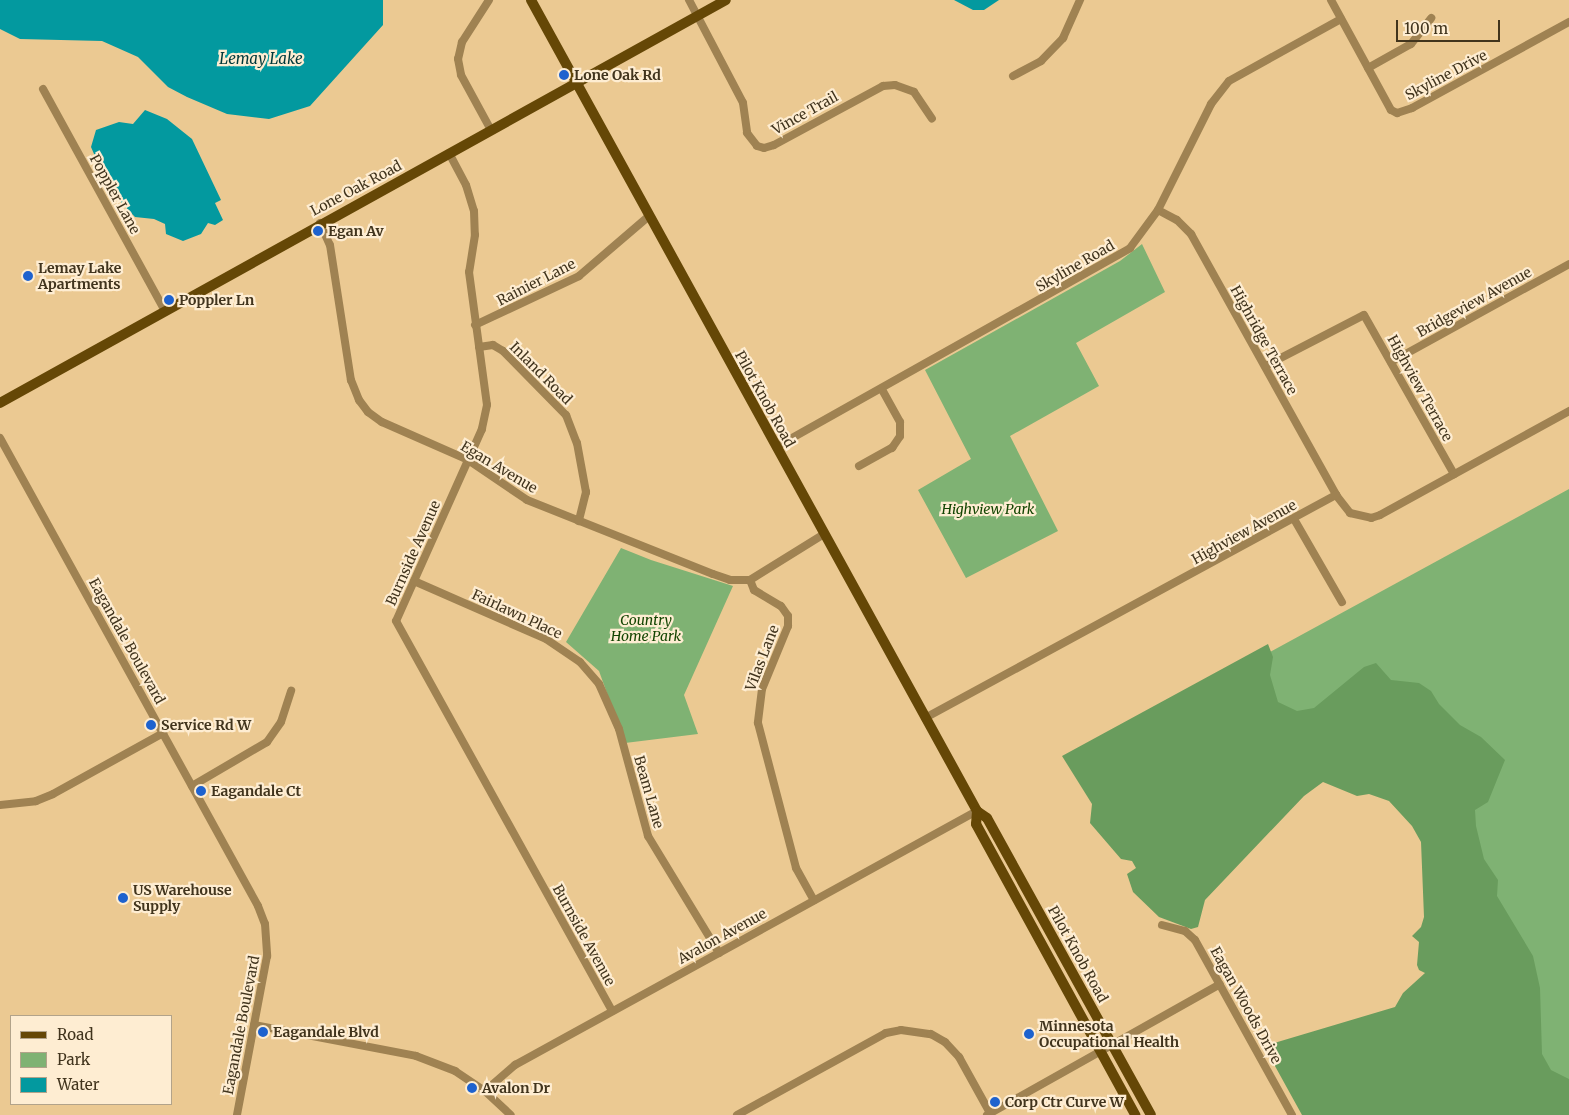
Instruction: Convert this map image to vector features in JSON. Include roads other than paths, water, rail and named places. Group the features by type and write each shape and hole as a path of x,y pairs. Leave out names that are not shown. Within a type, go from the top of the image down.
{"main road":[{"name":"Pilot Knob Road","path":"531,0 926,718 976,811 976,824 1134,1115"},
{"name":"Lone Oak Road","path":"0,403 320,223 726,0"},
{"name":"Pilot Knob Road","path":"976,811 987,818 1151,1115"}],"street":[{"path":"489,0 462,42 458,60 461,75 491,130"},
{"path":"689,0 697,16"},
{"path":"1013,76 1041,61 1063,38 1080,0"},
{"name":"Skyline Drive","path":"1331,0 1391,110 1397,113 1412,108 1569,22"},
{"name":"Vince Trail","path":"697,16 743,103 747,133 757,146 764,148 774,145 883,86 895,85 914,92 932,120"},
{"path":"1368,68 1411,44 1431,18"},
{"name":"Skyline Road","path":"776,447 1113,260 1130,248 1158,210 1211,104 1229,81 1341,19"},
{"name":"Poppler Lane","path":"43,89 165,311"},
{"name":"Burnside Avenue","path":"449,153 466,185 474,210 475,235 469,272 487,405 482,429 396,621 612,1012"},
{"name":"Highridge Terrace","path":"1158,210 1177,220 1192,234 1336,495"},
{"name":"Rainier Lane","path":"475,325 579,276 649,216"},
{"name":"Egan Avenue","path":"320,223 330,245 351,380 359,400 382,422 468,460 527,500 730,580 750,580"},
{"name":"Bridgeview Avenue","path":"1391,362 1569,264"},
{"name":"Highview Terrace","path":"1265,366 1364,315 1454,474"},
{"name":"Inland Road","path":"479,347 493,345 503,351 566,415 577,443 586,492 578,521"},
{"path":"859,466 892,448 900,436 900,422 882,389"},
{"path":"1336,495 1350,514 1371,518 1569,411"},
{"name":"Eagandale Boulevard","path":"0,438 192,786 265,924 267,956 237,1115"},
{"name":"Highview Avenue","path":"926,718 1336,495"},
{"path":"1294,519 1342,602"},
{"path":"750,580 824,534"},
{"name":"Vilas Lane","path":"750,580 754,590 781,606 788,616 788,626 762,688 758,723 796,868 814,900"},
{"name":"Fairlawn Place","path":"414,582 546,639 580,662 599,684"},
{"name":"Beam Lane","path":"599,684 618,729 648,836 719,953"},
{"path":"192,786 267,742 281,722 291,691"},
{"path":"0,805 36,801 53,794 163,733"},
{"name":"Avalon Avenue","path":"485,1091 515,1065 976,811"},
{"path":"1001,871 1012,864"},
{"name":"Eagan Woods Drive","path":"1162,925 1185,931 1195,940 1292,1115"},
{"path":"737,1115 886,1033 901,1030 932,1034 945,1042 959,1057 989,1114 1220,984"},
{"path":"254,1025 416,1056 455,1071 485,1091 511,1115"}],"water":[{"name":"Lemay Lake","path":"0,0 383,0 383,25 310,106 269,119 227,114 187,97 168,87 138,57 102,41 20,39 0,29"},
{"path":"954,0 999,0 984,10 973,10"},
{"path":"145,110 167,119 192,139 221,200 215,203 223,220 215,225 208,223 201,234 183,241 166,234 165,224 154,219 135,217 110,191 91,147 96,130 119,122 133,124"}],"place":[{"name":"Lone Oak Rd","path":"564,75"},
{"name":"Egan Av","path":"318,231"},
{"name":"Lemay Lake Apartments","path":"28,276"},
{"name":"Poppler Ln","path":"169,300"},
{"name":"Service Rd W","path":"151,725"},
{"name":"Eagandale Ct","path":"201,791"},
{"name":"US Warehouse Supply","path":"123,898"},
{"name":"Eagandale Blvd","path":"263,1032"},
{"name":"Minnesota Occupational Health","path":"1029,1034"},
{"name":"Avalon Dr","path":"472,1088"},
{"name":"Corp Ctr Curve W","path":"995,1102"}],"park label":[{"name":"Highview Park","path":"988,509"},
{"name":"Country Home Park","path":"646,628"}]}
